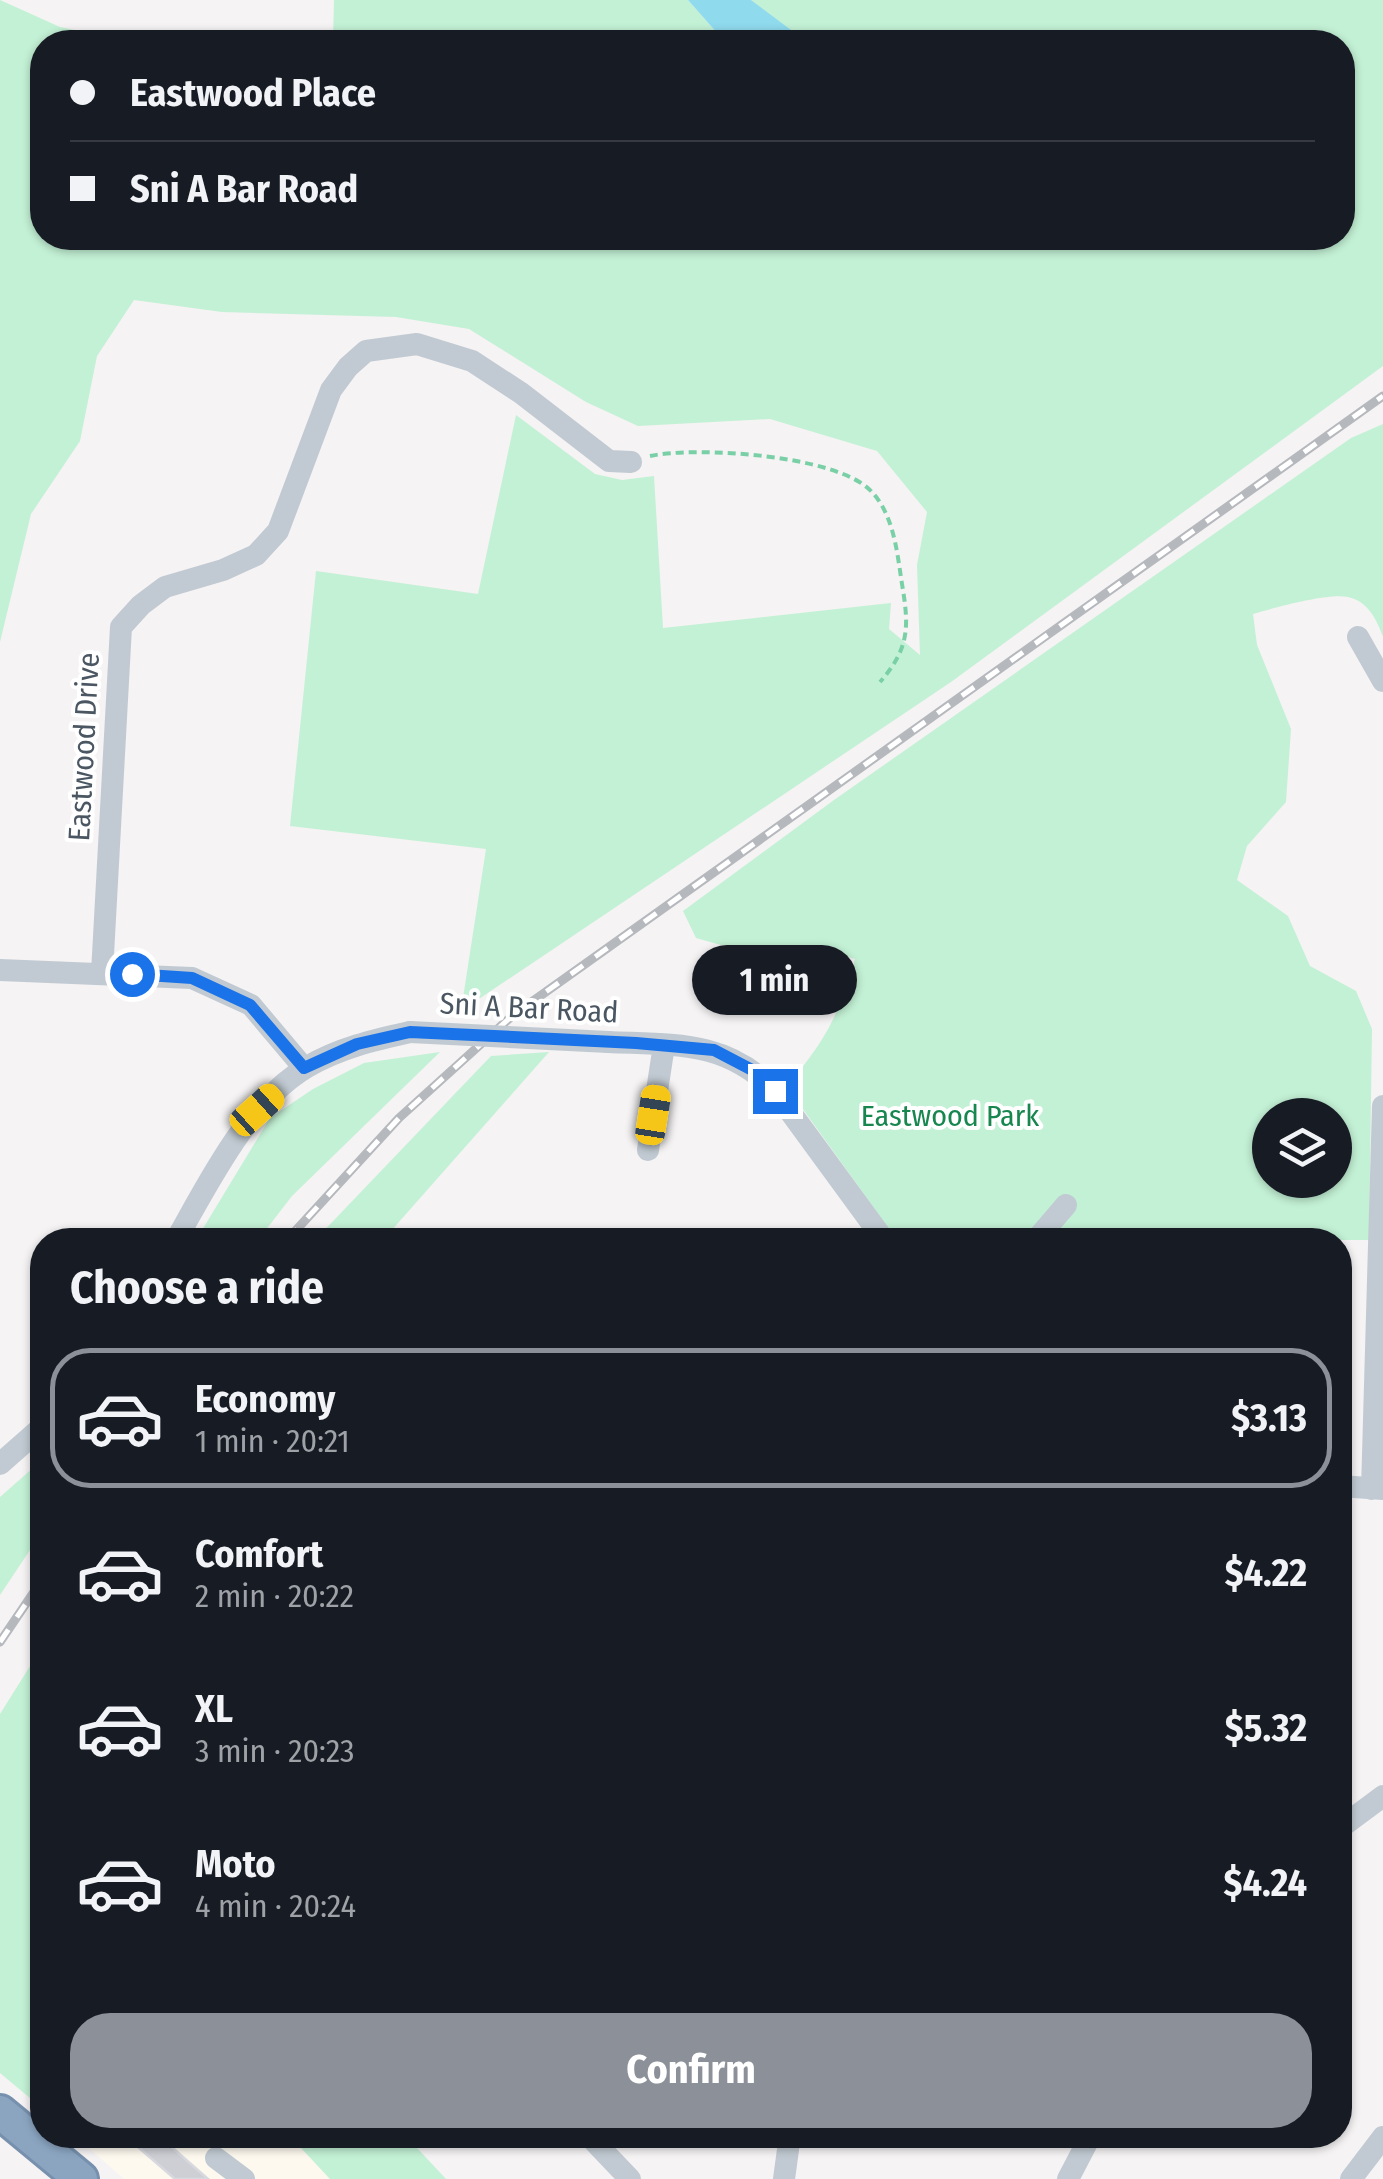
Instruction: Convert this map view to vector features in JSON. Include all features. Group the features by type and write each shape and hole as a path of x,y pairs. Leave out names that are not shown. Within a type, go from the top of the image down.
{"highway":[{"path":"0,2112 30,2138"},
{"path":"41,2148 75,2178"}],"street":[{"name":"Eastwood Drive","path":"102,973 121,627 141,604 165,587 224,570 256,555 278,531 331,390 348,367 366,351 416,344 436,348 472,361 521,392 609,461 631,462"},
{"path":"1358,637 1383,682"},
{"path":"0,970 192,978 250,1005 304,1068"},
{"name":"Sni A Bar Road","path":"183,1228 257,1110 304,1068 357,1044 410,1032 714,1050 758,1073 775,1091 875,1228"},
{"path":"648,1150 664,1045"},
{"path":"1352,1487 1377,1489 1383,1106"},
{"path":"1046,1228 1066,1205"},
{"path":"0,1464 30,1440"},
{"path":"1352,1819 1383,1796"},
{"path":"1351,2179 1383,2137"},
{"path":"600,2148 630,2179"},
{"path":"784,2179 788,2148"},
{"path":"1068,2179 1084,2148"},
{"path":"216,2158 244,2179"}],"path":[{"path":"631,462 656,455 760,455 857,478 865,485 886,512 906,608 906,638 900,656 880,682"}],"shaded area":[{"path":"89,2148 300,2148 330,2179 124,2179"}],"green space":[{"path":"0,0 75,30 30,30 30,250 1355,250 1355,30 786,30 751,0 1383,0 1383,366 951,682 461,1011 486,849 290,826 316,571 478,594 516,415 595,474 622,480 654,476 663,628 891,603 889,629 920,655 917,565 927,512 877,451 770,419 638,426 586,402 469,329 396,317 222,312 134,300 97,356 80,441 31,514 0,642"},
{"path":"334,0 688,0 714,30 333,30"},
{"name":"Eastwood Park","path":"1383,424 1383,637 1366,607 1348,597 1314,599 1253,614 1257,645 1291,729 1286,802 1247,846 1237,880 1288,916 1310,966 1356,991 1372,1029 1369,1240 1352,1240 1352,1228 888,1228 787,1087 829,1027 855,959 806,945 728,947 696,938 683,911 834,800 1351,438"},
{"path":"440,1052 292,1196 267,1228 203,1228 270,1118 313,1089 364,1063"},
{"path":"549,1052 394,1228 326,1228 491,1056"},
{"path":"30,1471 30,1550 0,1595 0,1497"},
{"path":"30,1666 30,2098 0,2073 0,1714"},
{"path":"301,2148 417,2148 446,2179 330,2179"}],"water":[{"path":"688,0 751,0 791,30 714,30"}],"building":[{"path":"139,2148 173,2148 208,2179 175,2179"}],"railway":[{"path":"298,1228 399,1118 512,1016 1383,396"},
{"path":"0,1642 30,1598"}],"route":[{"path":"132,974 192,978 250,1005 304,1068 357,1044 410,1032 636,1043 714,1050 758,1073 775,1091"}]}
